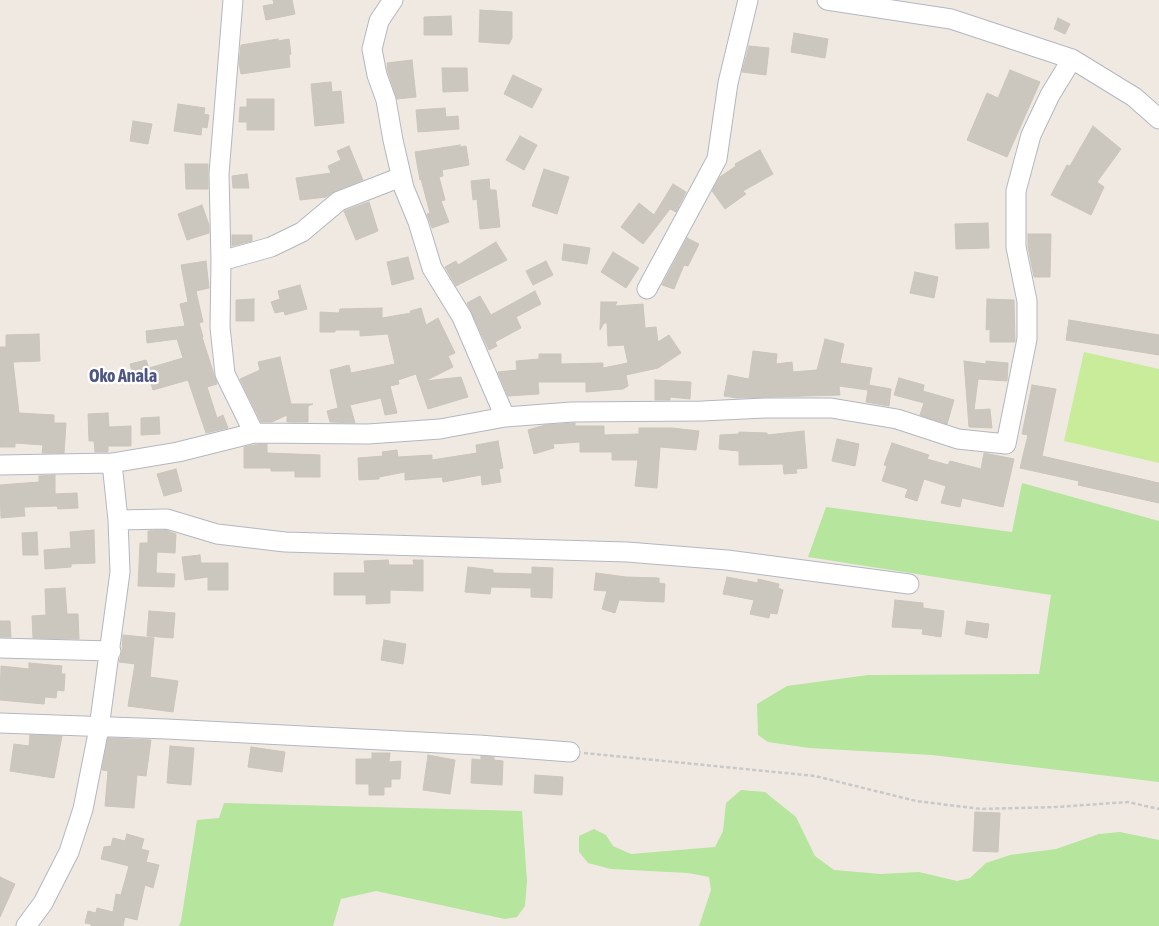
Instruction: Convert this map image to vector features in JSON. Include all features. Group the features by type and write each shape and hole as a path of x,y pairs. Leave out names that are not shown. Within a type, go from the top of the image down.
{"street":[{"path":"233,0 219,174 220,327 225,374 254,433"},
{"path":"393,0 378,21 372,49 377,75 386,100 401,177 418,222 432,268 462,317 505,417"},
{"path":"647,289 717,159 728,82 748,0"},
{"path":"827,0 856,2 951,18 1072,59 1134,97 1159,119"},
{"path":"0,465 112,463 178,452 254,433 368,434 440,429 505,417 572,412 832,408 897,419 958,439 1006,444 1027,339 1027,301 1016,248 1016,191 1031,135 1050,95 1072,59"},
{"path":"221,261 271,247 302,232 338,201 401,177"},
{"path":"26,926 42,903 68,852 83,809 99,728 120,572 118,520 112,463"},
{"path":"118,520 167,519 218,534 285,542 627,552 708,558 909,584"},
{"path":"0,648 110,650"},
{"path":"0,724 167,729 479,745 570,752"}],"path":[{"path":"570,752 815,776 916,801 981,809 1056,807 1128,802 1159,809"}],"green space":[{"path":"1084,352 1159,369 1159,463 1064,441"},
{"path":"1022,483 1159,521 1159,782 932,755 809,748 768,742 758,735 757,704 787,686 868,675 1039,674 1051,595 808,557 826,507 1012,532"},
{"path":"741,790 765,792 796,817 815,856 834,870 881,874 919,872 957,881 970,878 986,863 1010,855 1056,849 1099,834 1120,832 1159,840 1159,926 699,926 711,890 709,877 688,873 611,869 588,863 579,852 579,836 594,829 606,835 613,846 631,854 715,847 723,831 726,803"},
{"path":"224,803 522,811 527,881 525,906 517,917 505,919 376,891 341,899 333,926 179,926 197,820 219,818"}],"building":[{"path":"273,0 292,0 295,14 266,20 263,6 274,4"},
{"path":"480,10 512,12 512,38 509,44 479,42"},
{"path":"451,16 452,35 424,35 424,17"},
{"path":"1058,18 1070,24 1065,34 1054,29"},
{"path":"794,33 828,39 825,58 791,52"},
{"path":"278,39 278,41 289,39 290,67 241,74 239,64 241,45"},
{"path":"749,46 769,48 766,75 742,72"},
{"path":"412,60 416,97 397,99 387,63"},
{"path":"442,68 467,68 468,91 443,92"},
{"path":"1010,70 1040,82 1007,157 967,140 987,93 998,98"},
{"path":"513,75 542,89 532,108 504,94"},
{"path":"331,82 332,92 341,91 344,123 315,126 311,84"},
{"path":"247,99 274,99 274,130 247,130 247,122 239,122 240,107 247,107"},
{"path":"178,104 205,108 204,114 209,115 207,128 202,127 201,135 174,131"},
{"path":"445,108 446,117 458,116 459,129 418,132 416,110"},
{"path":"133,121 152,124 148,144 130,141"},
{"path":"1093,126 1121,149 1097,182 1104,187 1091,215 1051,195 1067,165 1070,166"},
{"path":"520,136 537,145 524,170 506,160"},
{"path":"460,145 460,147 466,146 469,165 442,170 443,176 439,177 445,200 441,201 449,222 432,228 427,214 430,213 420,180 415,152"},
{"path":"349,146 363,180 335,191 326,197 300,200 296,178 331,173 328,166 341,160 337,151"},
{"path":"760,150 773,174 743,191 746,194 725,209 712,191 720,177 736,166 735,164"},
{"path":"185,164 208,164 208,189 186,189"},
{"path":"544,169 569,177 557,214 532,206"},
{"path":"247,174 249,188 233,188 232,176"},
{"path":"489,179 490,190 496,190 500,227 480,229 477,199 473,200 471,181"},
{"path":"673,184 686,192 676,212 670,209 643,244 621,227 639,203 654,215"},
{"path":"369,202 378,231 356,240 344,211"},
{"path":"202,205 209,225 209,233 187,240 178,214"},
{"path":"988,223 989,248 956,249 955,224"},
{"path":"1028,234 1051,234 1050,277 1034,277 1028,247"},
{"path":"232,235 252,235 252,241 232,246"},
{"path":"687,238 699,244 688,266 684,265 674,289 662,285"},
{"path":"496,242 507,260 456,286 445,267 456,261 458,265"},
{"path":"564,244 590,248 587,264 562,260"},
{"path":"613,252 639,268 626,288 601,272"},
{"path":"408,257 414,279 392,285 387,262"},
{"path":"206,261 209,288 196,291 203,322 199,323 202,337 217,384 207,387 217,418 223,415 228,428 206,433 188,380 153,390 148,374 134,378 130,364 146,360 149,368 183,358 177,339 147,343 146,331 185,326 180,304 188,302 181,265"},
{"path":"546,261 553,275 533,285 526,271"},
{"path":"915,272 938,277 934,298 910,293"},
{"path":"300,285 307,309 285,315 284,311 275,313 271,302 280,299 278,291"},
{"path":"535,291 541,304 516,317 521,328 495,342 497,346 489,350 467,303 480,296 491,315"},
{"path":"254,299 254,321 236,321 236,300"},
{"path":"987,299 1014,300 1015,342 990,342 990,329 986,330"},
{"path":"601,302 617,302 615,306 643,304 645,328 656,327 658,342 669,335 681,353 658,368 626,375 628,386 623,389 586,392 586,382 538,382 539,394 508,396 498,372 517,370 516,361 539,359 539,354 561,354 561,364 603,363 603,368 628,363 624,345 608,346 607,323 604,323 600,330"},
{"path":"382,308 382,318 411,313 410,311 421,308 426,325 438,318 455,353 448,356 453,367 425,381 461,377 468,397 428,409 416,374 398,380 399,384 390,386 397,413 385,415 381,398 350,405 355,423 330,422 327,411 338,408 330,370 349,365 351,373 395,364 388,334 360,336 360,330 320,332 320,312 339,313 340,309"},
{"path":"1069,320 1159,335 1159,355 1066,340"},
{"path":"39,334 40,361 13,362 19,413 54,415 54,423 66,423 64,453 42,453 43,445 15,443 15,447 0,447 0,347 6,347 6,335"},
{"path":"825,339 844,344 840,363 872,368 868,390 839,386 840,395 737,398 724,396 728,375 749,379 753,351 777,354 776,364 792,362 793,372 817,370"},
{"path":"280,357 291,404 313,404 308,406 308,422 287,422 287,415 272,422 261,422 240,379 260,370 258,362"},
{"path":"964,361 986,364 986,361 1008,363 1007,381 978,379 974,410 990,409 992,428 969,427"},
{"path":"899,378 924,385 923,391 954,400 947,424 920,415 924,403 894,395"},
{"path":"655,380 691,382 690,399 670,397 670,400 655,400"},
{"path":"869,385 891,389 889,406 866,402"},
{"path":"1032,385 1056,389 1042,456 1159,483 1159,503 1078,485 1079,481 1020,468 1028,435 1022,434"},
{"path":"108,413 109,427 131,426 131,446 108,446 108,452 95,452 94,441 89,441 88,414"},
{"path":"159,417 160,434 141,435 141,418"},
{"path":"575,423 575,426 604,426 604,435 639,434 639,428 672,428 699,431 696,450 660,447 657,488 635,486 638,460 612,460 612,452 580,452 580,442 553,444 554,448 534,454 528,430 545,425"},
{"path":"804,431 807,468 796,469 797,473 784,474 783,464 739,465 739,451 719,449 720,435 739,434 739,432 767,433 767,435"},
{"path":"837,439 859,444 855,466 832,461"},
{"path":"498,441 503,468 499,469 501,482 482,485 481,475 443,482 442,477 405,480 405,472 379,477 379,479 359,480 358,458 383,456 382,452 397,450 398,457 432,455 432,460 477,453 476,445"},
{"path":"892,443 929,455 927,459 948,465 950,461 981,469 984,453 1014,459 1003,507 962,498 960,507 941,503 946,486 924,479 917,501 905,497 908,489 882,481 887,466 884,465"},
{"path":"267,444 267,453 320,455 320,477 295,477 295,471 271,471 271,468 244,468 244,447"},
{"path":"176,469 182,491 164,496 157,474"},
{"path":"55,475 55,494 77,493 78,508 58,509 57,506 24,507 25,516 1,518 0,485 39,482 39,476"},
{"path":"94,530 95,563 71,564 71,567 45,569 44,550 71,548 70,532"},
{"path":"165,530 176,534 175,553 157,552 156,573 175,574 174,587 138,586 140,543 148,543 148,531"},
{"path":"37,532 38,555 23,555 22,533"},
{"path":"200,555 201,563 228,563 228,590 208,590 208,577 185,580 182,557"},
{"path":"388,560 389,565 414,565 413,560 423,560 423,591 390,590 390,603 366,604 366,595 334,595 334,573 365,573 364,561"},
{"path":"468,567 493,570 493,573 532,574 532,567 553,568 552,598 531,597 531,588 491,587 490,594 465,592"},
{"path":"596,573 626,577 659,578 659,583 665,584 664,602 619,600 615,613 602,609 607,591 594,590"},
{"path":"727,577 758,583 758,579 779,584 778,588 783,590 777,614 770,613 769,618 750,614 754,600 723,594"},
{"path":"65,588 67,614 78,614 79,639 33,638 32,616 46,615 45,589"},
{"path":"895,600 923,603 923,608 944,611 941,637 922,634 923,629 892,627"},
{"path":"149,611 175,613 173,638 147,636"},
{"path":"0,621 10,621 11,637 0,637"},
{"path":"967,621 989,624 987,638 965,634"},
{"path":"123,635 154,638 150,677 178,681 173,712 128,706 135,664 119,662 122,652"},
{"path":"384,640 406,644 403,664 381,660"},
{"path":"29,663 62,666 61,674 65,674 64,691 57,690 56,698 45,697 44,704 0,700 1,666 29,669"},
{"path":"30,735 62,736 54,778 10,771 14,744 29,746"},
{"path":"108,738 151,740 146,776 137,775 134,808 105,806 108,771 102,770"},
{"path":"170,746 194,748 191,785 167,783"},
{"path":"251,747 285,752 282,772 248,767"},
{"path":"372,753 390,753 389,762 401,761 400,779 391,779 391,787 384,787 384,795 369,795 369,784 356,784 356,759 372,759"},
{"path":"428,755 455,760 450,794 423,790"},
{"path":"481,756 494,757 494,760 503,761 502,785 471,783 472,759 481,760"},
{"path":"535,775 563,777 562,795 534,793"},
{"path":"975,812 1000,813 998,852 973,851"},
{"path":"127,834 144,839 141,849 149,851 146,862 159,865 153,888 145,885 137,920 125,917 123,926 91,926 91,924 85,923 88,911 96,913 97,908 113,912 116,894 121,895 129,866 101,859 104,847 111,846 113,838 125,841"},
{"path":"0,877 15,884 0,917"}],"district":[{"name":"Oko Anala","path":"123,376"}]}
